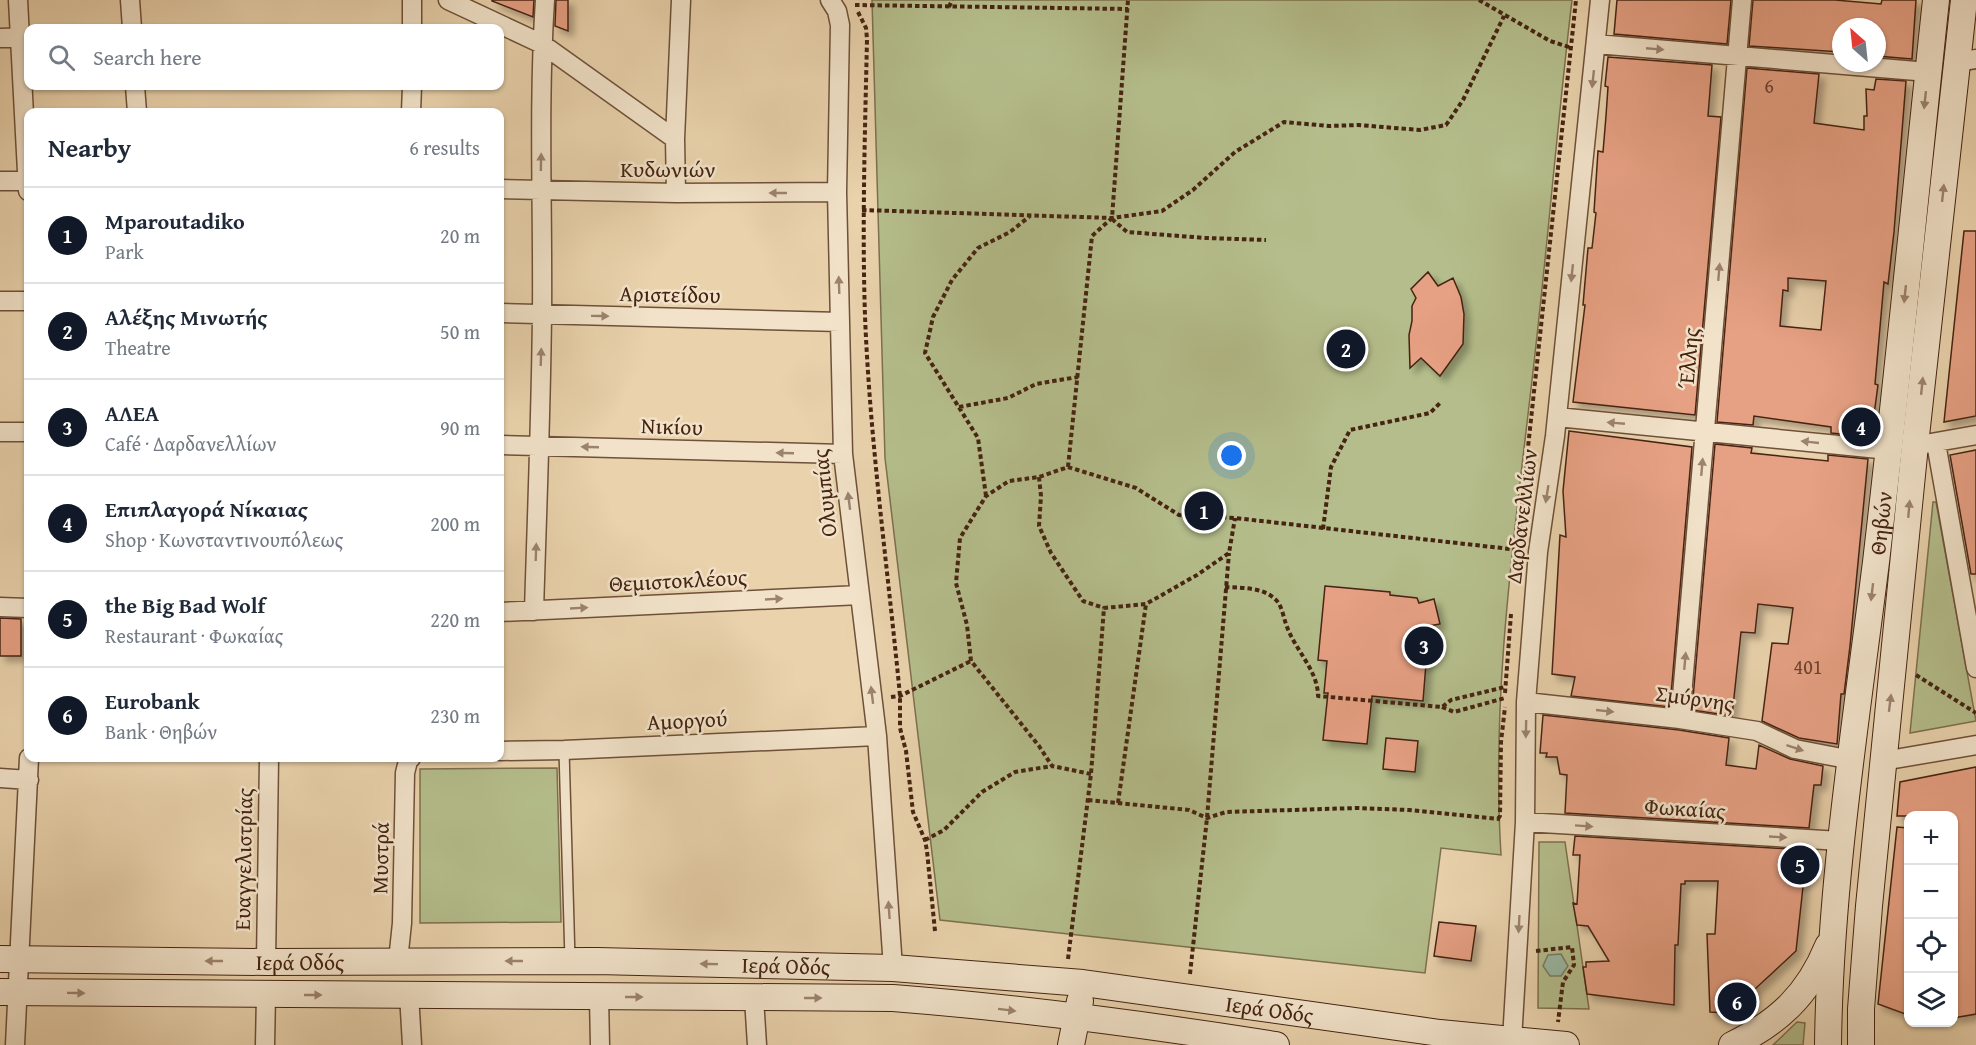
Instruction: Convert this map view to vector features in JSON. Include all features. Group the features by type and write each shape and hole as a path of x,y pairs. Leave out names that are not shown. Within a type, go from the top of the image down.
{"main road":[{"name":"Θηβών","path":"1828,1045 1829,998 1841,841 1889,450 1936,0"},
{"name":"Θηβών","path":"1861,1045 1861,1009 1883,761 1926,444 1966,60 1964,0"},
{"path":"1732,1045 1773,1022 1788,1009 1807,986 1820,965 1830,939 1836,901"},
{"name":"Ιερά Οδός","path":"9,959 266,962 570,961 893,968 1083,983 1440,1033 1566,1045"},
{"path":"1071,1045 1083,983"},
{"path":"1133,1035 1138,990"},
{"name":"Ιερά Οδός","path":"9,992 893,998 1077,1017 1133,1035 1275,1045"}],"street":[{"path":"0,38 24,38 18,0"},
{"path":"130,0 132,24"},
{"path":"412,0 412,24"},
{"path":"448,0 499,24"},
{"path":"534,611 542,314 542,44 545,0"},
{"path":"676,193 675,139 681,0"},
{"name":"Δαρδανελλίων","path":"1512,1040 1525,822 1526,702 1538,552 1557,417 1600,0"},
{"name":"Έλλης","path":"1680,719 1742,0"},
{"name":"Ολυμπίας","path":"841,5 837,192 843,454 877,736 893,968"},
{"path":"504,26 542,44 675,139"},
{"path":"1596,44 1928,72"},
{"path":"25,90 26,108"},
{"path":"135,90 137,108"},
{"path":"411,108 412,90"},
{"path":"0,181 24,181"},
{"name":"Κυδωνιών","path":"504,189 676,193 837,192"},
{"path":"0,301 24,301"},
{"name":"Αριστείδου","path":"504,313 840,322"},
{"path":"1557,417 1889,450"},
{"path":"0,432 24,432"},
{"path":"1976,435 1926,444 1976,668"},
{"name":"Νικίου","path":"504,445 843,454"},
{"name":"Θεμιστοκλέους","path":"504,612 860,595"},
{"path":"0,607 24,608"},
{"name":"Σμύρνης","path":"1526,702 1680,719 1757,731 1795,749 1852,760"},
{"name":"Αμοργού","path":"504,750 564,750 877,736"},
{"path":"1883,761 1976,745"},
{"path":"15,1045 9,992 9,959 29,780 29,762"},
{"name":"Ευαγγελιστρίας","path":"266,962 269,762"},
{"name":"Μυστρά","path":"398,961 402,923 405,772 408,762"},
{"path":"0,778 29,780"},
{"name":"Φωκαίας","path":"1525,822 1841,841"},
{"path":"409,994 412,1045"},
{"path":"265,1045 266,995"},
{"path":"599,997 600,1045"},
{"path":"754,998 757,1045"}],"lane":[{"path":"564,750 570,961"}],"path":[{"path":"949,7 952,0"},
{"path":"1068,467 1092,236 1112,218 1128,0"},
{"path":"1479,0 1550,41 1570,48 1596,44"},
{"name":"Δαρδανελλίων","path":"1516,550 1576,0"},
{"path":"841,5 890,3 949,7 1128,9"},
{"path":"841,5 866,28 863,210 865,316 869,374 900,696 900,720 913,812 925,840 934,930"},
{"path":"837,192 863,210 1112,218 1162,211 1193,190 1235,152 1284,122 1420,130 1446,125 1463,100 1504,16"},
{"path":"986,496 978,438 925,353 933,317 952,280 978,248 1010,232 1030,216"},
{"path":"1112,218 1127,232 1266,240"},
{"path":"959,407 1008,398 1036,384 1077,377"},
{"path":"1323,529 1331,467 1350,430 1430,413 1440,403"},
{"path":"1052,766 1039,746 971,661 967,626 956,583 960,538 986,496 1009,481 1039,477 1068,467 1136,488 1179,515 1235,518 1538,552"},
{"path":"1039,477 1041,496 1039,526 1051,553 1083,601 1104,608 1146,604 1197,575 1229,553"},
{"path":"1190,974 1207,818 1229,553 1235,518"},
{"path":"1226,587 1256,589 1276,599 1283,611 1291,636 1318,683 1318,696 1442,707 1454,712 1506,698"},
{"path":"1118,803 1146,604"},
{"name":"Δαρδανελλίων","path":"1207,818 1226,812 1357,808 1410,810 1498,819 1500,816 1501,742 1512,607"},
{"path":"1068,959 1091,774 1104,608"},
{"path":"872,699 900,696 971,661"},
{"path":"1895,661 1976,714"},
{"path":"1442,707 1451,700 1505,687"},
{"path":"925,840 945,830 982,792 1015,772 1052,766 1091,774"},
{"path":"1088,800 1189,810 1207,818"},
{"path":"1517,953 1572,947 1574,965 1563,982 1558,1011"}],"green space":[{"path":"872,0 1572,0 1506,617 1499,736 1501,855 1441,848 1425,973 940,920 885,458"},
{"path":"1933,502 1936,502 1976,721 1910,733"},
{"path":"557,768 561,922 420,923 420,769"},
{"path":"1539,842 1565,842 1589,1009 1538,1008"},
{"path":"1797,1022 1805,1023 1803,1045 1773,1045"}],"shaded area":[{"path":"1561,954 1568,966 1561,976 1550,976 1543,966 1548,955"}],"building":[{"path":"534,0 533,17 492,1"},
{"path":"556,0 568,0 568,31 555,26"},
{"path":"1617,0 1731,0 1727,44 1614,34"},
{"path":"1753,0 1835,0 1881,4 1882,0 1916,0 1912,59 1886,57 1886,18 1832,18 1832,51 1749,46"},
{"path":"1608,57 1712,65 1708,116 1721,117 1695,415 1573,402 1585,305 1583,305 1588,248 1592,248 1596,213 1594,212 1598,151 1603,152"},
{"path":"1747,68 1819,74 1814,123 1864,130 1864,116 1867,116 1866,89 1874,90 1876,79 1906,81 1894,232 1888,284 1884,282 1875,384 1878,385 1871,437 1831,433 1831,427 1754,416 1753,425 1717,422","holes":["1788,278 1826,281 1821,330 1780,326 1783,290 1788,291"]},
{"path":"1964,231 1976,231 1976,416 1944,422"},
{"path":"1428,272 1438,286 1453,278 1461,297 1464,314 1463,344 1440,376 1421,358 1410,368 1409,335 1412,306 1416,298 1411,289"},
{"path":"1569,431 1692,447 1670,707 1571,696 1575,677 1552,674 1560,535 1566,537 1563,491"},
{"path":"1715,444 1752,448 1751,453 1828,461 1828,455 1868,459 1850,646 1844,694 1841,694 1837,744 1799,738 1762,721 1772,643 1788,644 1793,608 1758,604 1755,633 1741,632 1732,716 1692,710"},
{"path":"1976,450 1976,574 1971,574 1950,455"},
{"path":"1325,586 1390,592 1390,595 1417,598 1419,603 1434,599 1440,624 1429,626 1423,701 1372,696 1367,744 1323,740 1328,693 1324,693 1327,661 1318,660"},
{"path":"0,618 21,619 21,656 0,656"},
{"path":"1543,715 1679,730 1729,738 1726,765 1756,769 1759,745 1790,759 1823,766 1821,785 1814,785 1809,828 1565,813 1567,775 1560,774 1557,757 1546,757 1547,753 1540,753"},
{"path":"1386,738 1418,741 1415,772 1383,769"},
{"path":"1976,767 1976,1014 1958,1017 1958,811 1904,811 1904,816 1897,816 1900,782"},
{"path":"1897,827 1904,828 1904,1014 1878,1004"},
{"path":"1575,836 1807,850 1796,951 1729,1013 1710,1012 1707,934 1715,934 1718,881 1685,881 1685,884 1681,884 1678,945 1675,945 1674,1005 1587,994 1583,967 1586,967 1586,962 1609,961 1588,926 1577,925 1573,903 1577,904 1580,855 1573,855"},
{"path":"1439,922 1476,926 1471,961 1434,956"}],"place":[{"name":"Αλέξης Μινωτής","path":"1346,349"},
{"name":"Επιπλαγορά Νίκαιας","path":"1861,427"},
{"name":"Mparoutadiko","path":"1204,511"},
{"name":"ΑΛΕΑ","path":"1424,646"},
{"name":"the Big Bad Wolf","path":"1800,865"},
{"name":"Eurobank","path":"1737,1002"}]}
